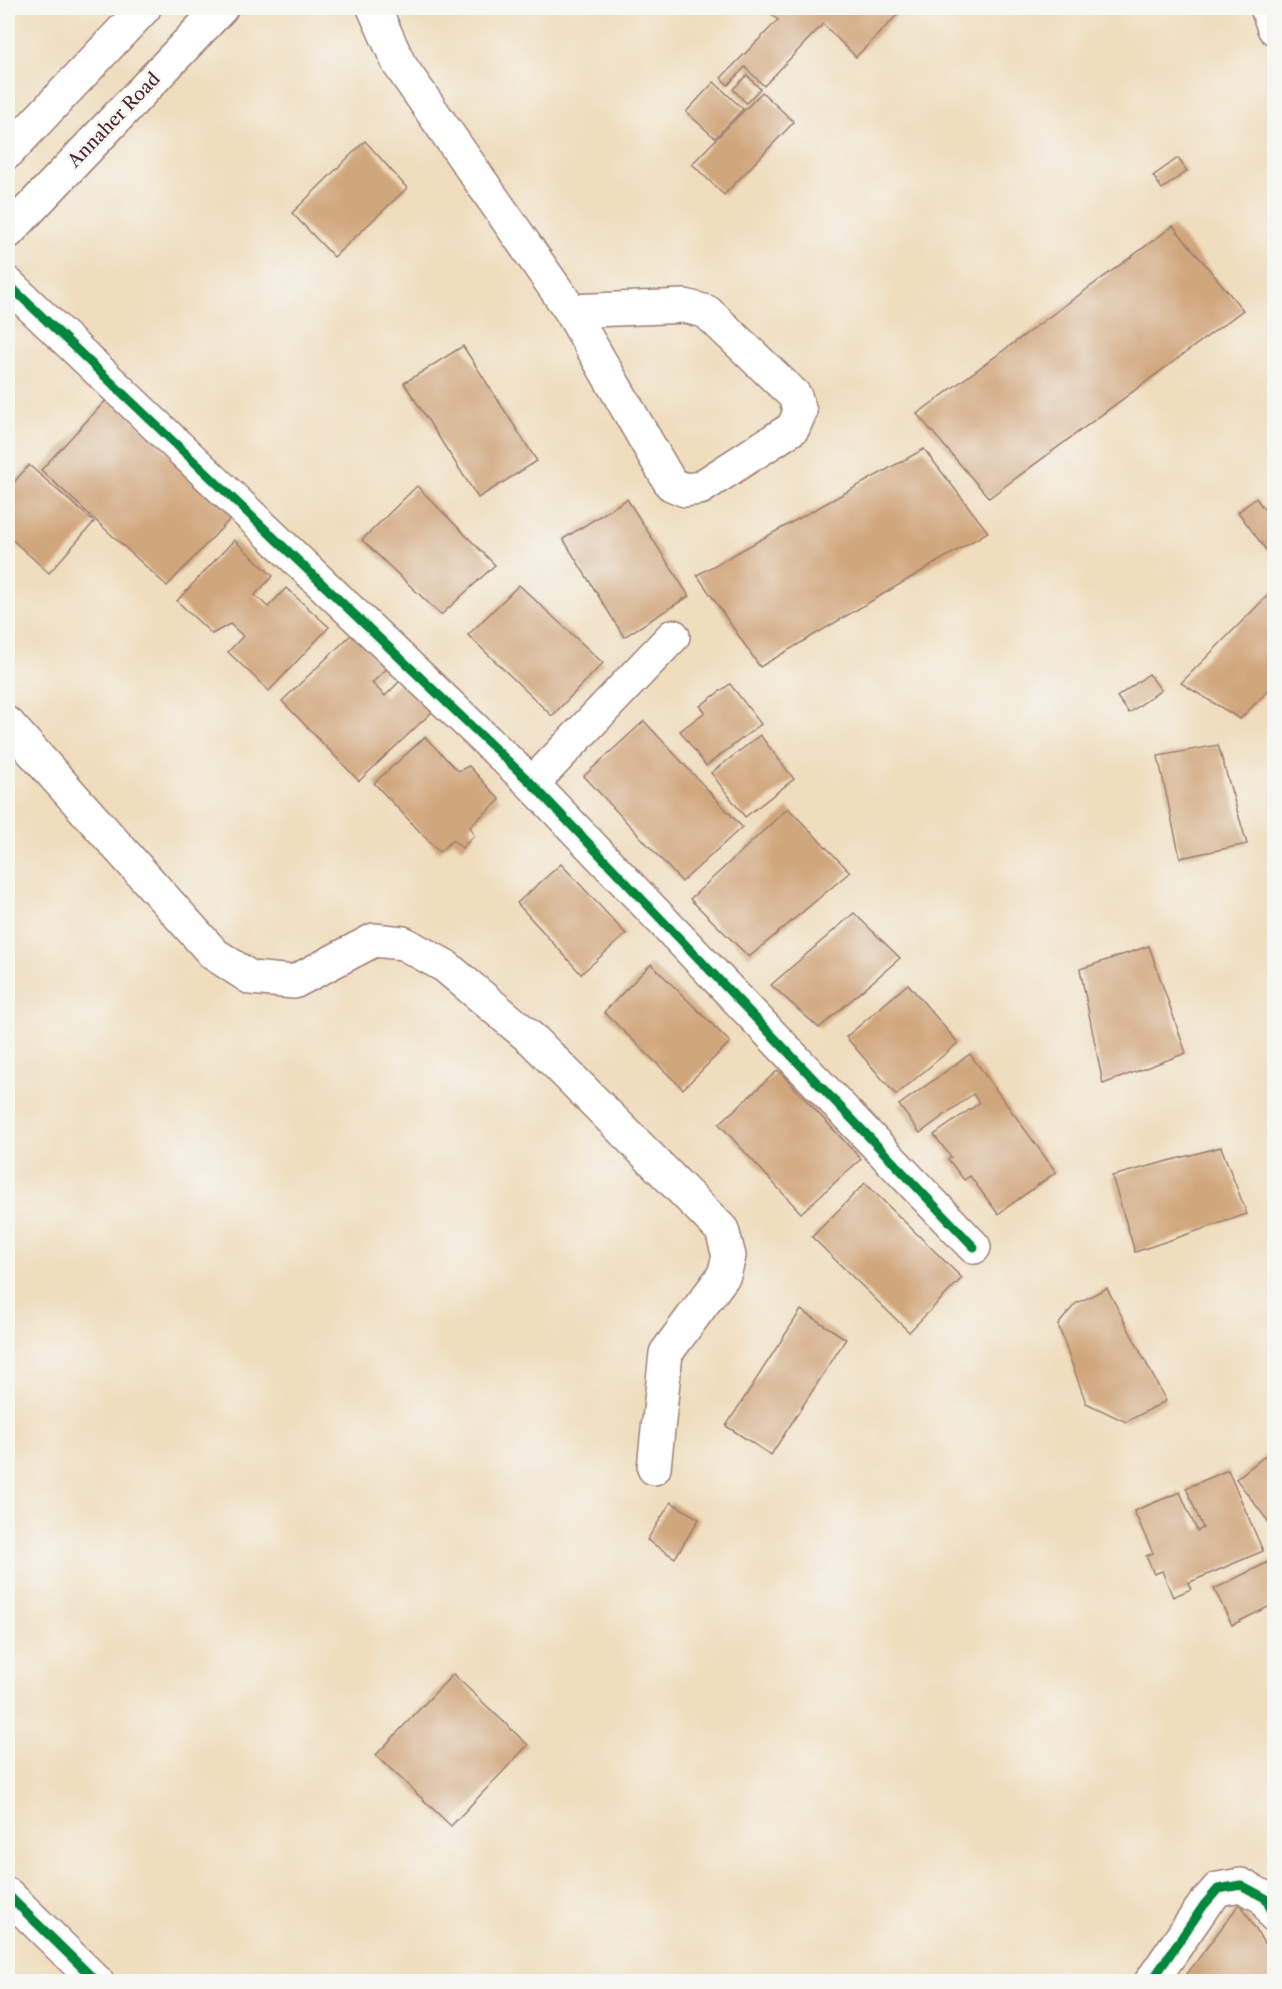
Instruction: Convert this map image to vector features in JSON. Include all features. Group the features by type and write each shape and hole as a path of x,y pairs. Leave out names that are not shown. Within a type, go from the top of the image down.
{"street":[{"path":"8,152 144,8"},
{"name":"Annaher Road","path":"8,232 221,8"},
{"path":"374,8 399,64 571,311 671,484 685,490 700,488 793,428 800,412 795,396 707,312 686,306 571,311"},
{"path":"1267,8 1275,28"},
{"path":"8,284 532,784 974,1247"},
{"path":"532,784 673,636"},
{"path":"8,724 214,954 251,978 294,982 374,940 403,943 445,966 534,1041 722,1230 729,1256 724,1275 666,1353 654,1468"},
{"path":"1151,1982 1204,1905 1218,1889 1240,1885 1264,1898 1275,1915"},
{"path":"8,1895 97,1982"}],"building":[{"path":"772,8 904,8 856,57 823,24 764,86 745,67 728,85 721,78 778,20 768,11"},
{"path":"747,75 760,89 746,103 733,89"},
{"path":"714,82 743,109 715,138 686,112"},
{"path":"762,92 794,122 724,195 692,164"},
{"path":"365,141 407,188 334,257 292,213"},
{"path":"1178,158 1187,171 1162,189 1153,176"},
{"path":"1173,226 1243,310 989,498 917,414"},
{"path":"463,346 537,461 478,498 404,383"},
{"path":"109,397 235,514 167,586 41,470"},
{"path":"924,449 988,532 760,667 697,575"},
{"path":"29,465 94,522 49,573 8,536 8,489"},
{"path":"417,486 495,565 441,615 362,540"},
{"path":"1256,498 1274,523 1274,543 1266,550 1238,512"},
{"path":"627,499 689,596 624,637 563,539"},
{"path":"234,540 273,576 255,595 268,607 286,588 329,627 269,691 228,652 243,636 230,624 212,634 177,601"},
{"path":"519,585 603,663 552,716 468,635"},
{"path":"1274,589 1274,685 1240,719 1181,683"},
{"path":"357,629 391,665 372,683 385,696 402,679 433,711 359,781 282,701"},
{"path":"1149,674 1161,690 1129,713 1117,697"},
{"path":"730,684 761,724 706,766 680,731 705,712 700,706"},
{"path":"644,721 742,827 682,882 584,776"},
{"path":"760,735 794,779 745,817 711,773"},
{"path":"425,737 458,771 469,766 500,800 470,826 474,836 462,848 453,840 439,852 374,783"},
{"path":"1218,745 1247,844 1180,858 1158,756"},
{"path":"788,808 850,872 749,957 690,899"},
{"path":"561,864 626,934 581,974 517,903"},
{"path":"854,913 900,958 819,1028 771,985"},
{"path":"1149,946 1186,1053 1103,1084 1080,969"},
{"path":"651,964 730,1042 683,1089 604,1012"},
{"path":"908,984 958,1043 896,1095 846,1037"},
{"path":"970,1054 1056,1172 998,1214 970,1176 964,1180 948,1159 951,1157 934,1135 979,1103 973,1094 920,1133 899,1105"},
{"path":"778,1070 861,1159 801,1213 719,1124"},
{"path":"1221,1147 1247,1214 1135,1252 1112,1176"},
{"path":"865,1183 962,1278 909,1332 812,1237"},
{"path":"1107,1288 1166,1401 1126,1422 1086,1403 1058,1325 1075,1304"},
{"path":"801,1310 846,1339 771,1455 726,1426"},
{"path":"1274,1449 1274,1529 1236,1479"},
{"path":"1228,1470 1263,1551 1188,1583 1191,1589 1173,1597 1162,1571 1154,1574 1146,1556 1153,1553 1134,1511 1180,1492 1197,1531 1203,1528 1186,1488"},
{"path":"671,1502 699,1519 675,1558 647,1540"},
{"path":"1274,1559 1274,1604 1232,1625 1214,1589"},
{"path":"453,1674 528,1745 451,1826 376,1755"},
{"path":"1240,1903 1274,1960 1274,1982 1181,1982"}],"cycle path":[{"path":"8,284 532,784 974,1247"},
{"path":"1151,1982 1204,1905 1218,1889 1241,1885 1265,1898 1274,1915"},
{"path":"8,1895 97,1982"}]}
